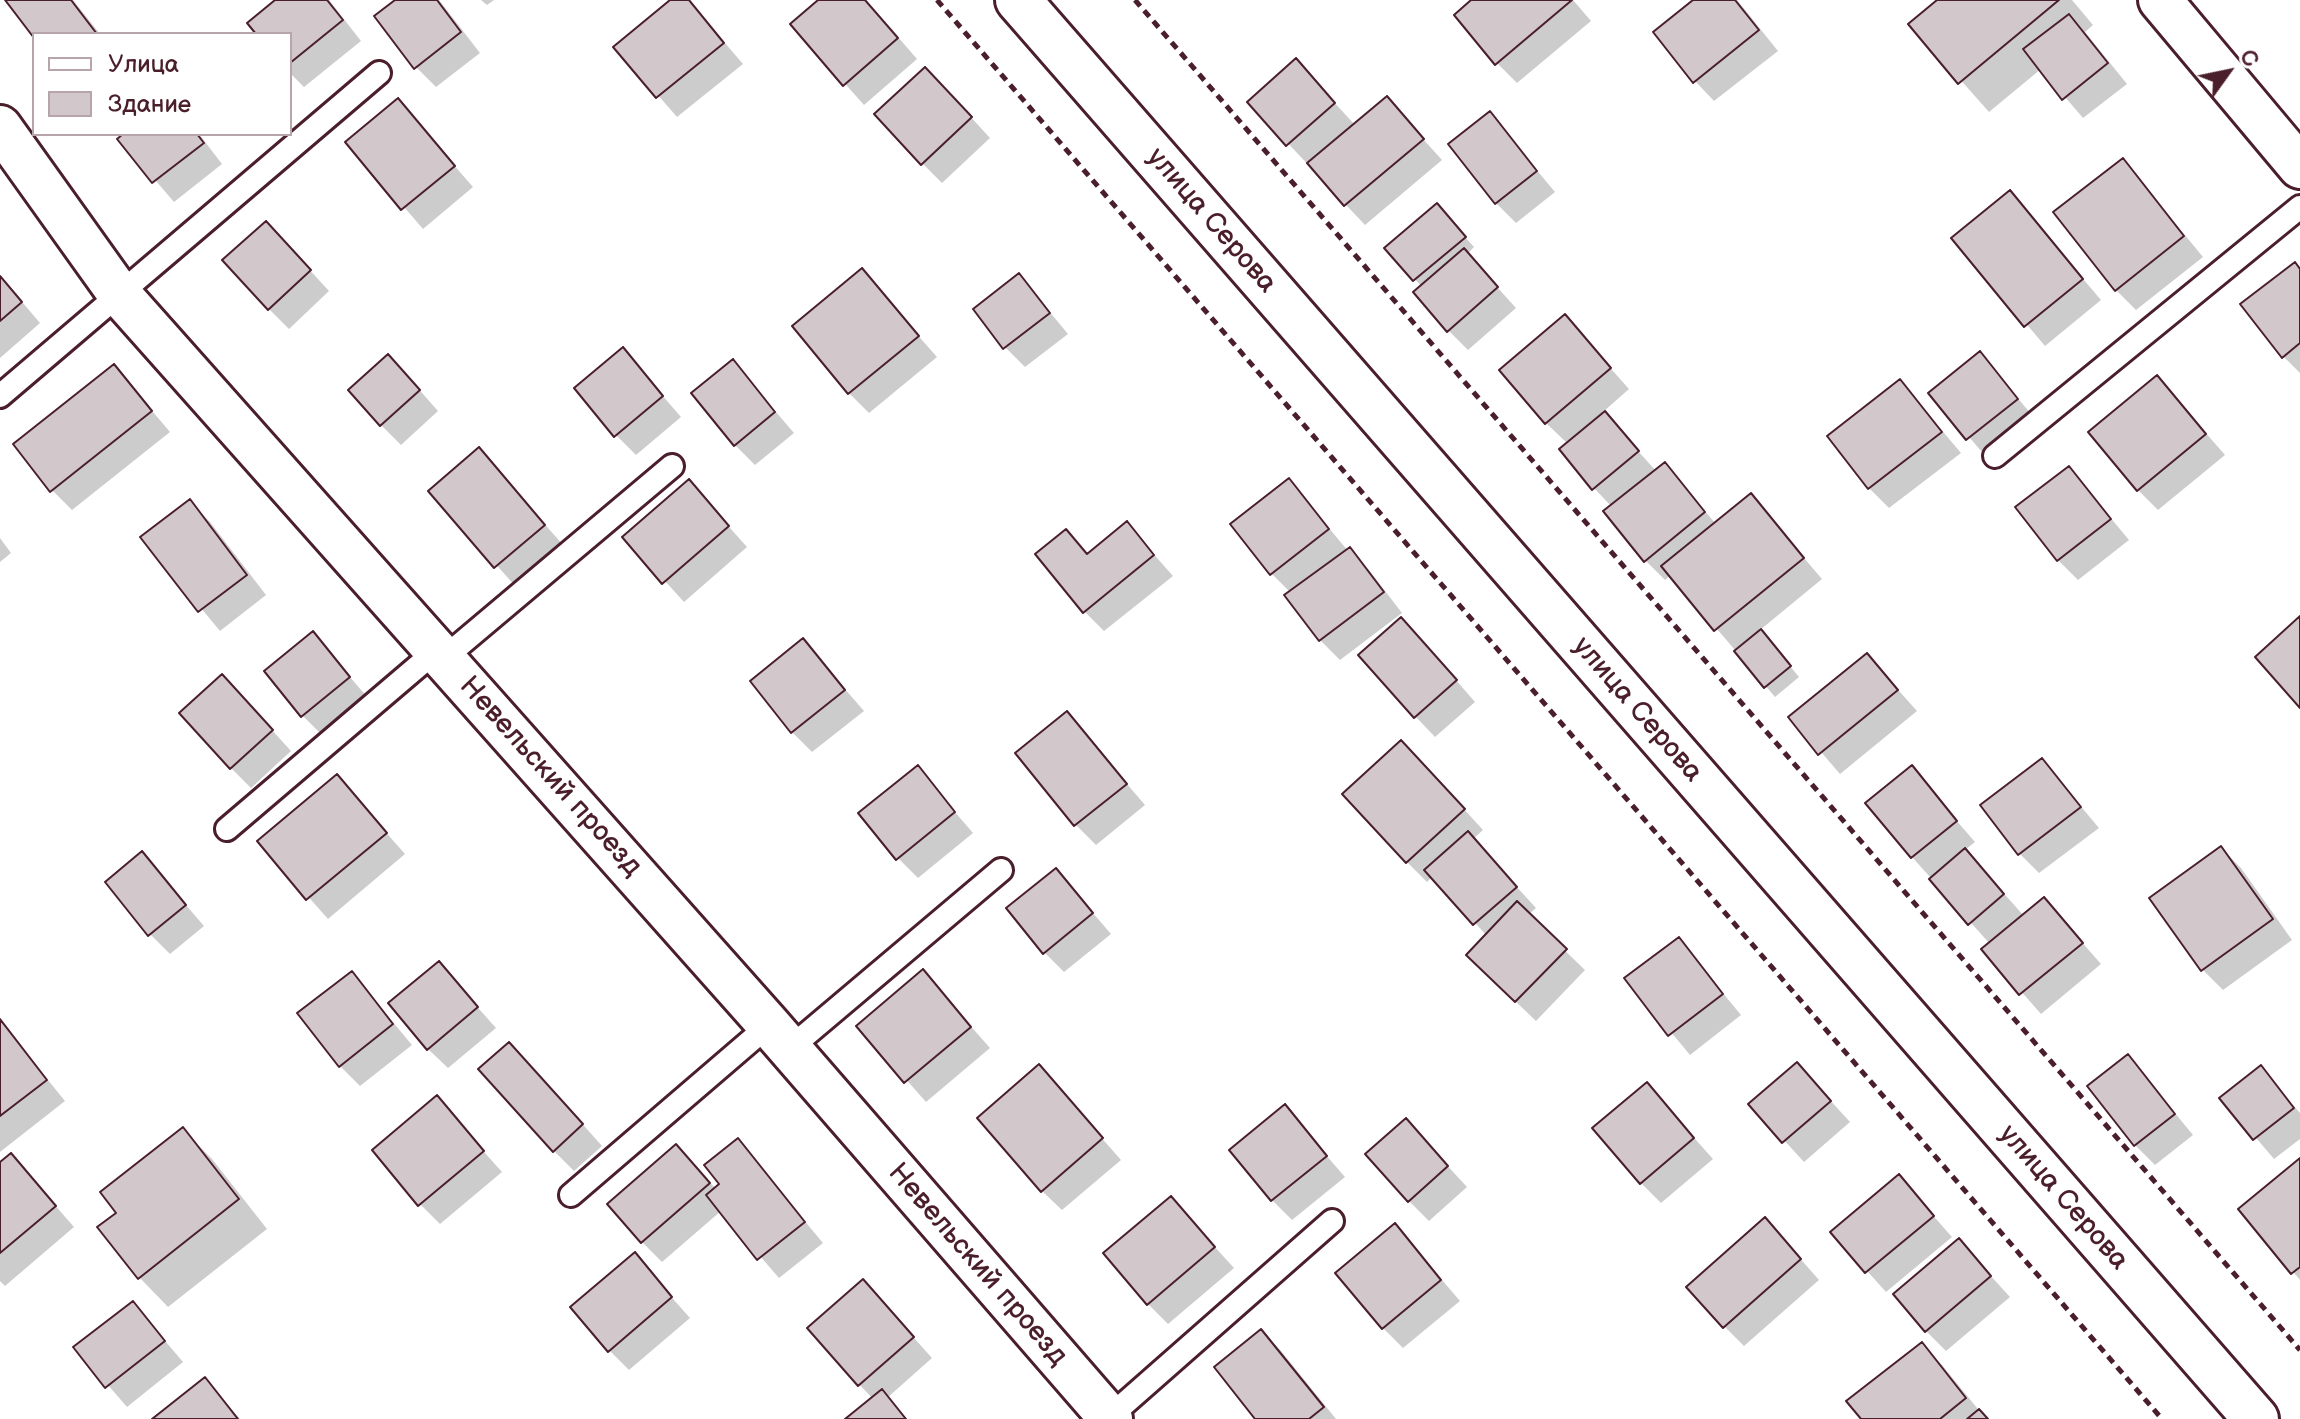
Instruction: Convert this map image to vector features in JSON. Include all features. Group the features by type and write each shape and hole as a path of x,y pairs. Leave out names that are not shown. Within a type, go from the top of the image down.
{"main road":[{"name":"улица Серова","path":"1018,0 2256,1419"}],"street":[{"path":"2160,0 2300,167"},
{"name":"Невельский проезд","path":"0,127 120,295 779,1037 1109,1418"}],"lane":[{"path":"0,396 379,73"},
{"path":"1995,456 2300,207"},
{"path":"227,829 672,466"},
{"path":"571,1195 1001,870"},
{"path":"1109,1418 1332,1221"}],"path":[{"path":"937,0 2162,1419"},
{"path":"1135,0 2300,1350"}],"building":[{"path":"5,0 71,0 95,32 32,32 32,35"},
{"path":"275,0 327,0 343,20 292,61 292,32 254,32 247,23"},
{"path":"395,0 437,0 461,32 414,69 374,16"},
{"path":"670,0 689,0 724,43 656,98 613,47"},
{"path":"818,0 865,0 898,38 843,86 790,24"},
{"path":"1471,0 1572,0 1495,65 1454,15"},
{"path":"1693,0 1735,0 1759,30 1693,83 1653,32"},
{"path":"1937,0 2059,0 1958,84 1908,24"},
{"path":"2069,14 2108,63 2062,100 2023,49"},
{"path":"1296,58 1335,103 1286,146 1247,102"},
{"path":"925,67 972,117 921,165 874,114"},
{"path":"1387,96 1424,139 1344,206 1307,163"},
{"path":"398,98 455,166 401,210 345,142"},
{"path":"1490,111 1537,171 1495,204 1448,144"},
{"path":"121,136 199,136 204,143 152,183 117,139"},
{"path":"2123,158 2184,236 2115,291 2053,212"},
{"path":"2010,190 2083,279 2024,327 1951,238"},
{"path":"1437,203 1466,237 1413,281 1384,248"},
{"path":"266,221 311,270 268,310 222,260"},
{"path":"1464,248 1498,287 1447,332 1413,292"},
{"path":"2295,262 2300,269 2300,343 2282,358 2240,304"},
{"path":"862,268 919,336 848,394 792,326"},
{"path":"1019,273 1050,313 1003,349 973,309"},
{"path":"0,276 22,302 0,321"},
{"path":"1565,314 1611,368 1545,424 1499,370"},
{"path":"623,347 663,396 614,437 574,388"},
{"path":"1980,351 2018,399 1966,440 1928,393"},
{"path":"388,354 420,390 380,426 348,390"},
{"path":"733,359 775,412 734,446 691,393"},
{"path":"114,364 152,411 50,492 13,444"},
{"path":"2157,375 2206,434 2137,491 2088,432"},
{"path":"1900,379 1942,432 1868,489 1827,436"},
{"path":"1605,411 1639,451 1592,490 1559,449"},
{"path":"479,447 545,525 494,568 428,491"},
{"path":"1665,462 1705,512 1644,562 1603,511"},
{"path":"2069,466 2111,519 2057,561 2015,507"},
{"path":"1289,478 1329,529 1270,575 1230,524"},
{"path":"689,479 729,526 662,584 622,537"},
{"path":"1751,493 1804,558 1714,631 1661,566"},
{"path":"190,499 247,575 198,612 140,537"},
{"path":"1127,521 1154,555 1083,613 1035,554 1066,529 1087,554"},
{"path":"1350,547 1384,592 1319,641 1284,595"},
{"path":"2300,616 2300,708 2255,657"},
{"path":"1401,617 1457,680 1414,718 1358,655"},
{"path":"1761,629 1791,666 1764,688 1734,651"},
{"path":"313,631 350,677 301,717 264,671"},
{"path":"803,638 845,690 791,733 750,681"},
{"path":"1867,653 1898,690 1818,755 1788,717"},
{"path":"222,674 273,730 230,769 179,713"},
{"path":"1067,711 1127,784 1074,826 1015,753"},
{"path":"1401,740 1465,809 1406,863 1342,794"},
{"path":"2042,758 2081,807 2018,855 1980,805"},
{"path":"918,765 955,812 896,860 858,813"},
{"path":"1912,765 1957,821 1911,858 1865,803"},
{"path":"337,774 387,833 306,900 257,841"},
{"path":"1468,831 1517,887 1473,925 1424,870"},
{"path":"2221,846 2273,919 2201,971 2149,898"},
{"path":"1965,848 2004,894 1968,925 1929,879"},
{"path":"142,851 186,905 148,936 105,882"},
{"path":"1056,868 1093,913 1043,954 1006,908"},
{"path":"2044,897 2083,943 2019,995 1981,949"},
{"path":"1517,901 1567,949 1515,1002 1466,955"},
{"path":"1679,937 1723,994 1668,1036 1624,978"},
{"path":"439,961 478,1007 427,1050 388,1003"},
{"path":"923,969 971,1027 904,1083 856,1026"},
{"path":"352,971 393,1024 339,1067 297,1013"},
{"path":"0,1019 47,1080 0,1116"},
{"path":"509,1042 583,1124 553,1152 478,1069"},
{"path":"2128,1054 2175,1114 2134,1146 2087,1086"},
{"path":"1797,1062 1831,1101 1782,1143 1748,1104"},
{"path":"1039,1064 1103,1138 1041,1192 977,1118"},
{"path":"2261,1065 2294,1108 2253,1140 2219,1098"},
{"path":"1647,1082 1694,1138 1640,1184 1592,1128"},
{"path":"437,1095 484,1151 418,1206 372,1150"},
{"path":"1285,1104 1327,1156 1271,1201 1229,1150"},
{"path":"1406,1118 1448,1166 1408,1202 1365,1154"},
{"path":"183,1127 239,1199 138,1279 97,1227 116,1213 100,1192"},
{"path":"738,1138 805,1222 757,1260 706,1195 719,1184 704,1165"},
{"path":"676,1144 710,1183 641,1243 607,1204"},
{"path":"11,1153 56,1206 0,1253 0,1162"},
{"path":"2300,1158 2300,1267 2291,1274 2238,1209"},
{"path":"1899,1174 1934,1216 1865,1273 1830,1232"},
{"path":"1171,1196 1215,1247 1147,1305 1103,1253"},
{"path":"1765,1217 1801,1259 1723,1328 1686,1287"},
{"path":"1395,1223 1441,1280 1382,1329 1335,1273"},
{"path":"1959,1238 1991,1276 1925,1332 1893,1294"},
{"path":"635,1252 672,1297 608,1352 570,1307"},
{"path":"863,1279 914,1337 858,1386 807,1328"},
{"path":"133,1301 165,1341 105,1388 73,1347"},
{"path":"1261,1329 1324,1407 1309,1419 1255,1419 1214,1367"},
{"path":"1922,1342 1966,1398 1940,1419 1861,1419 1846,1401"},
{"path":"205,1377 238,1419 152,1419"},
{"path":"882,1389 906,1419 845,1419"},
{"path":"1979,1409 1988,1419 1967,1419"}]}
